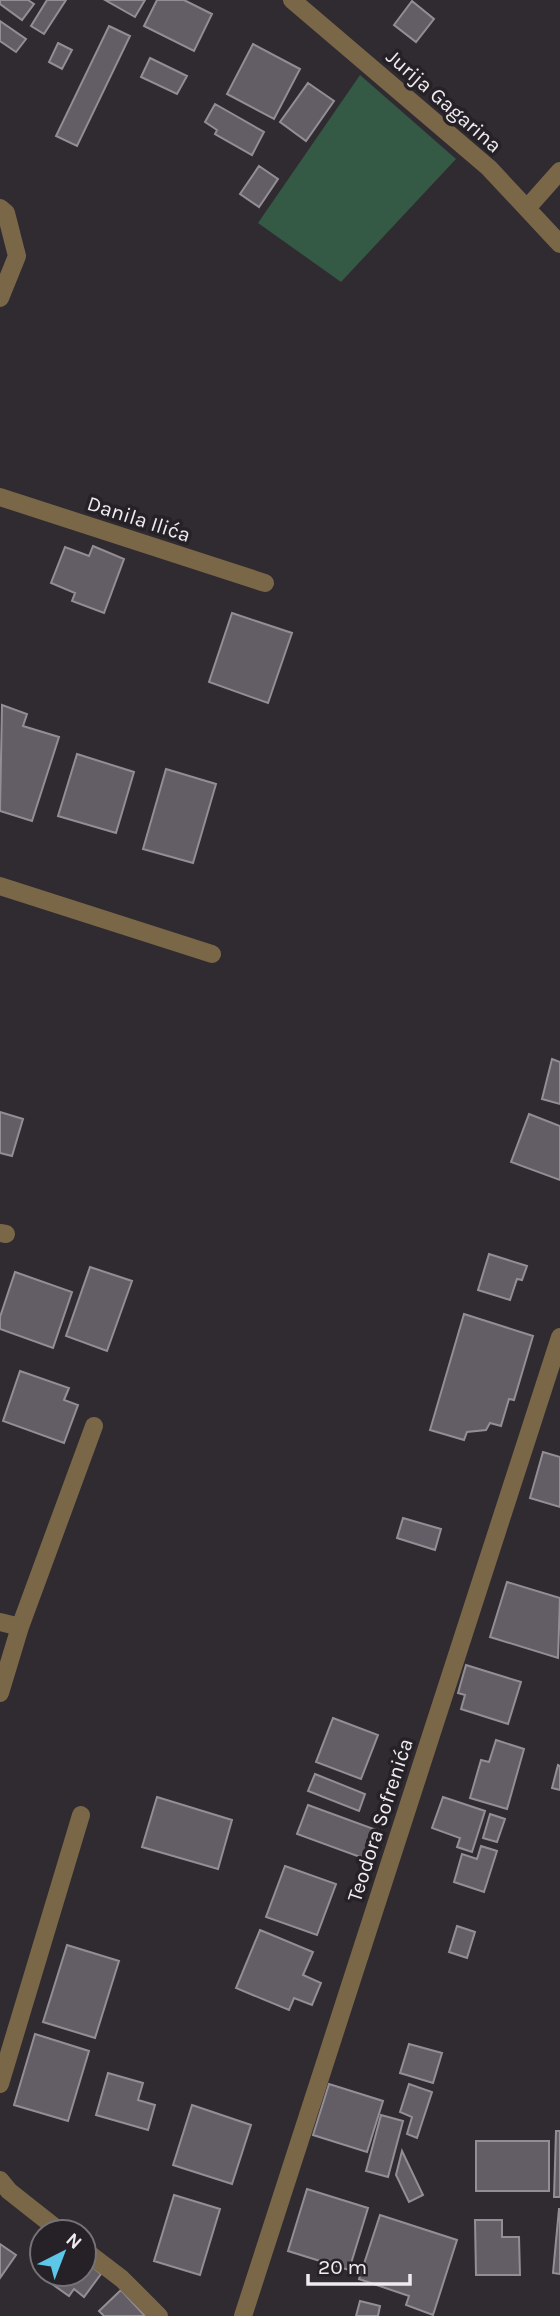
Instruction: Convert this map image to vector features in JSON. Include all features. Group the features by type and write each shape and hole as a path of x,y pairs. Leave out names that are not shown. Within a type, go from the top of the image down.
{"street":[{"name":"Jurija Gagarina","path":"292,0 489,168 560,244"},
{"path":"527,207 560,171"},
{"path":"0,208 6,212 17,256 0,298"},
{"name":"Danila Ilića","path":"0,497 264,583"},
{"path":"0,886 212,954"},
{"name":"Teodora Sofrenića","path":"243,2316 560,1337"},
{"path":"0,1693 20,1627 94,1426"},
{"path":"0,1622 20,1627"},
{"path":"0,2084 80,1815"},
{"path":"0,2180 9,2192 43,2218"},
{"path":"98,2261 159,2316"}],"green space":[{"path":"360,75 456,159 341,282 258,223"}],"building":[{"path":"0,0 28,0 34,4 22,20 0,4"},
{"path":"47,0 66,0 44,34 31,26"},
{"path":"105,0 145,0 135,17"},
{"path":"157,0 184,0 212,14 194,51 144,26"},
{"path":"412,1 434,19 416,42 394,25"},
{"path":"0,21 26,39 16,52 0,41"},
{"path":"109,26 130,36 77,146 56,136"},
{"path":"58,43 72,50 62,69 49,62"},
{"path":"253,44 300,69 274,119 227,94"},
{"path":"150,58 187,76 177,94 141,77"},
{"path":"308,83 334,101 306,141 280,122"},
{"path":"215,104 264,132 252,155 215,134 217,130 205,122"},
{"path":"259,166 278,179 259,207 240,194"},
{"path":"93,546 124,559 104,613 72,601 75,593 51,583 65,547 89,556"},
{"path":"232,613 292,633 268,703 209,682"},
{"path":"2,705 27,714 23,726 59,737 32,821 0,811"},
{"path":"77,754 134,772 116,833 58,816"},
{"path":"166,769 216,784 193,863 143,849"},
{"path":"552,1059 560,1062 560,1104 542,1099"},
{"path":"0,1112 23,1119 12,1156 0,1153"},
{"path":"529,1114 560,1126 560,1180 511,1162"},
{"path":"489,1254 527,1266 522,1280 517,1279 510,1300 478,1290"},
{"path":"90,1267 132,1281 107,1351 66,1336"},
{"path":"15,1272 72,1292 53,1348 0,1329 0,1317"},
{"path":"464,1314 533,1336 514,1400 509,1399 501,1426 490,1423 486,1430 467,1432 464,1440 430,1430"},
{"path":"20,1371 69,1388 64,1400 78,1405 64,1443 3,1421"},
{"path":"543,1452 560,1457 560,1507 530,1498"},
{"path":"403,1518 441,1529 435,1550 397,1538"},
{"path":"507,1582 560,1598 558,1658 490,1637"},
{"path":"466,1665 521,1682 508,1724 461,1709 465,1695 458,1693"},
{"path":"333,1718 378,1735 361,1779 316,1762"},
{"path":"496,1740 524,1749 507,1809 470,1798 481,1760 489,1762"},
{"path":"558,1765 560,1766 560,1790 552,1788"},
{"path":"315,1774 365,1794 359,1811 308,1791"},
{"path":"157,1797 232,1820 218,1869 142,1847"},
{"path":"443,1797 485,1811 472,1852 457,1847 460,1838 432,1828"},
{"path":"308,1805 382,1832 371,1861 297,1834"},
{"path":"490,1814 505,1819 497,1842 483,1838"},
{"path":"481,1846 497,1851 484,1892 454,1882 462,1854 477,1859"},
{"path":"285,1866 336,1884 317,1935 266,1917"},
{"path":"457,1926 475,1932 467,1958 449,1952"},
{"path":"260,1930 313,1952 303,1975 321,1983 312,2005 294,1998 289,2010 236,1988"},
{"path":"67,1945 119,1961 95,2038 43,2022"},
{"path":"35,2034 89,2051 68,2121 14,2105"},
{"path":"409,2044 442,2053 433,2083 400,2073"},
{"path":"108,2073 143,2083 138,2100 155,2105 148,2130 96,2115"},
{"path":"329,2084 383,2101 367,2152 313,2135"},
{"path":"409,2084 432,2092 417,2138 407,2134 412,2117 400,2112"},
{"path":"192,2105 251,2125 232,2184 173,2165"},
{"path":"381,2115 403,2121 388,2177 366,2171"},
{"path":"556,2131 560,2131 560,2197 554,2197"},
{"path":"476,2141 549,2141 549,2191 476,2191"},
{"path":"402,2151 423,2195 409,2202 396,2175"},
{"path":"307,2189 368,2208 349,2270 288,2251"},
{"path":"174,2195 220,2209 200,2275 154,2261"},
{"path":"560,2209 560,2274 553,2273"},
{"path":"380,2215 457,2240 433,2315 406,2305 409,2296 359,2279"},
{"path":"475,2220 502,2220 502,2237 519,2237 520,2275 476,2275"},
{"path":"0,2244 16,2255 0,2278"},
{"path":"58,2288 91,2288 84,2297 74,2289 69,2296"},
{"path":"121,2290 145,2316 104,2316 99,2311"},
{"path":"360,2301 380,2306 378,2316 356,2316"}]}
